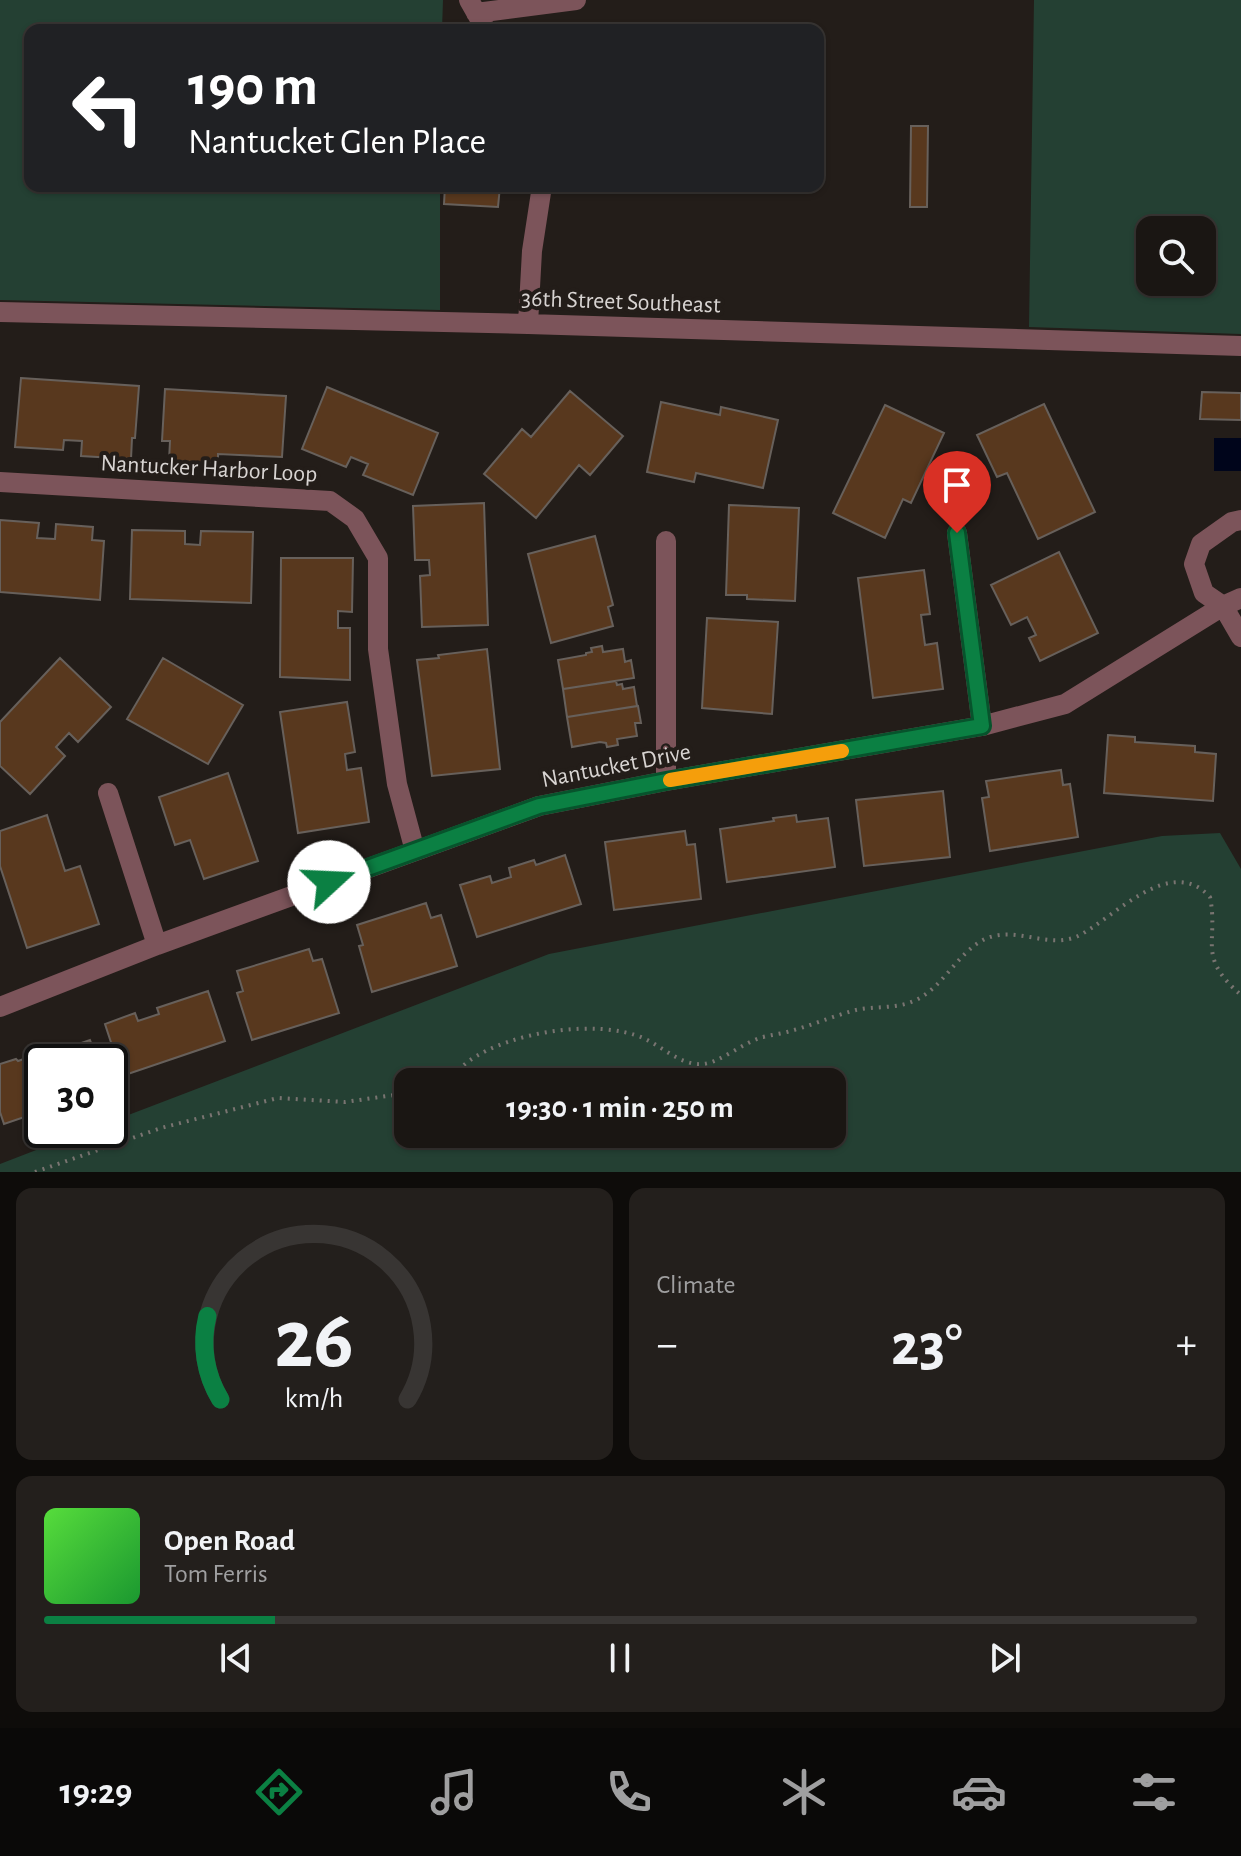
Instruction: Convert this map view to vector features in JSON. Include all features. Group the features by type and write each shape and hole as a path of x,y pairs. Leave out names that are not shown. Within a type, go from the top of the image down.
{"street":[{"path":"477,14 576,0"},
{"path":"528,324 532,251 541,192"},
{"name":"36th Street Southeast","path":"0,312 528,324 1241,346"},
{"name":"Nantucker Harbor Loop","path":"0,482 330,501 355,519 378,558 378,649 397,784 415,851"},
{"path":"1241,520 1232,522 1201,544 1194,564 1204,593 1232,602 1241,637"},
{"path":"957,533 982,726"},
{"path":"666,541 666,781"},
{"name":"Nantucket Drive","path":"0,1007 157,945 539,806 982,726 1065,704 1232,602"},
{"path":"108,793 157,945"}],"path":[{"path":"462,1068 484,1052 542,1033 582,1029 636,1035 685,1061 702,1065 760,1038 859,1010 915,1001 983,940 1011,935 1049,941 1074,938 1097,926 1142,893 1172,883 1192,885 1210,897 1210,952 1220,973 1241,995"},
{"path":"35,1172 161,1128 278,1098 345,1102 394,1095"}],"green space":[{"path":"0,0 443,0 442,24 24,24 24,192 440,192 440,310 0,300"},
{"path":"1034,0 1241,0 1241,334 1029,327"},
{"path":"1220,833 1241,869 1241,1172 0,1172 0,1164 41,1148 128,1148 128,1115 549,954 1162,836"}],"water":[{"path":"1214,438 1241,438 1241,471 1214,471"}],"building":[{"path":"911,126 928,126 927,207 910,207"},
{"path":"445,192 499,192 498,207 444,204"},
{"path":"21,378 139,386 131,459 81,456 82,441 64,440 63,450 15,447"},
{"path":"327,387 438,433 413,495 363,475 368,464 351,457 346,467 302,449"},
{"path":"165,389 286,396 282,457 218,454 218,463 169,461 170,441 162,441"},
{"path":"570,391 623,436 590,475 579,465 536,518 484,474 522,429 531,437"},
{"path":"1202,392 1241,393 1241,420 1200,419"},
{"path":"661,402 720,415 721,407 778,420 763,488 696,473 694,482 647,472"},
{"path":"1044,404 1095,512 1038,539 1007,473 997,477 977,435"},
{"path":"885,405 944,433 911,503 903,499 885,538 833,513"},
{"path":"484,503 488,625 422,627 420,576 430,575 429,560 415,560 413,506"},
{"path":"729,505 799,508 795,601 726,595"},
{"path":"0,520 39,523 37,538 55,539 56,524 93,527 92,540 104,541 100,600 0,592"},
{"path":"132,530 185,531 185,544 200,545 201,531 253,532 251,603 130,599"},
{"path":"595,536 613,605 608,607 613,626 551,643 528,554"},
{"path":"1059,552 1098,633 1040,661 1029,638 1036,635 1027,617 1011,625 991,585"},
{"path":"281,558 353,558 352,612 338,611 338,628 350,628 350,680 280,677"},
{"path":"924,570 930,614 921,615 925,645 937,643 943,689 873,698 858,578"},
{"path":"707,618 778,622 772,714 702,708"},
{"path":"602,646 603,652 623,649 625,662 631,660 634,678 563,689 558,660 586,655 592,652 591,648"},
{"path":"487,649 500,769 432,776 417,660"},
{"path":"60,658 111,707 78,742 69,733 56,747 65,756 30,794 0,766 0,722"},
{"path":"163,658 243,705 208,764 127,719"},
{"path":"616,681 617,685 622,684 623,689 634,687 637,706 567,717 563,689"},
{"path":"347,702 355,752 345,754 347,770 361,768 369,822 298,833 280,712"},
{"path":"638,706 641,723 635,723 637,736 617,739 618,745 607,747 606,743 600,742 572,747 567,717"},
{"path":"1108,735 1135,737 1135,742 1195,746 1195,752 1216,754 1213,801 1104,793"},
{"path":"1061,770 1063,785 1070,784 1078,837 990,851 982,798 989,797 986,781"},
{"path":"228,773 258,861 204,879 190,840 175,845 159,797"},
{"path":"943,791 950,857 864,866 856,800"},
{"path":"47,815 65,871 80,866 99,924 27,948 0,866 0,831"},
{"path":"796,815 797,822 828,818 835,867 727,882 720,829"},
{"path":"685,831 687,845 695,844 701,899 614,910 605,842"},
{"path":"565,855 581,904 477,937 460,885 490,876 492,883 511,877 509,868 534,860 536,865"},
{"path":"426,903 431,918 441,915 457,966 372,992 359,946 363,945 357,925"},
{"path":"309,949 313,961 322,959 339,1013 252,1040 237,993 243,991 237,971"},
{"path":"208,991 225,1041 128,1074 128,1044 112,1044 105,1024 135,1013 138,1021 159,1014 157,1008"},
{"path":"24,1059 24,1117 4,1124 0,1112 0,1064"}],"slow traffic":[{"path":"670,780 842,751"}],"route":[{"path":"329,882 539,806 982,726 957,533"}]}
